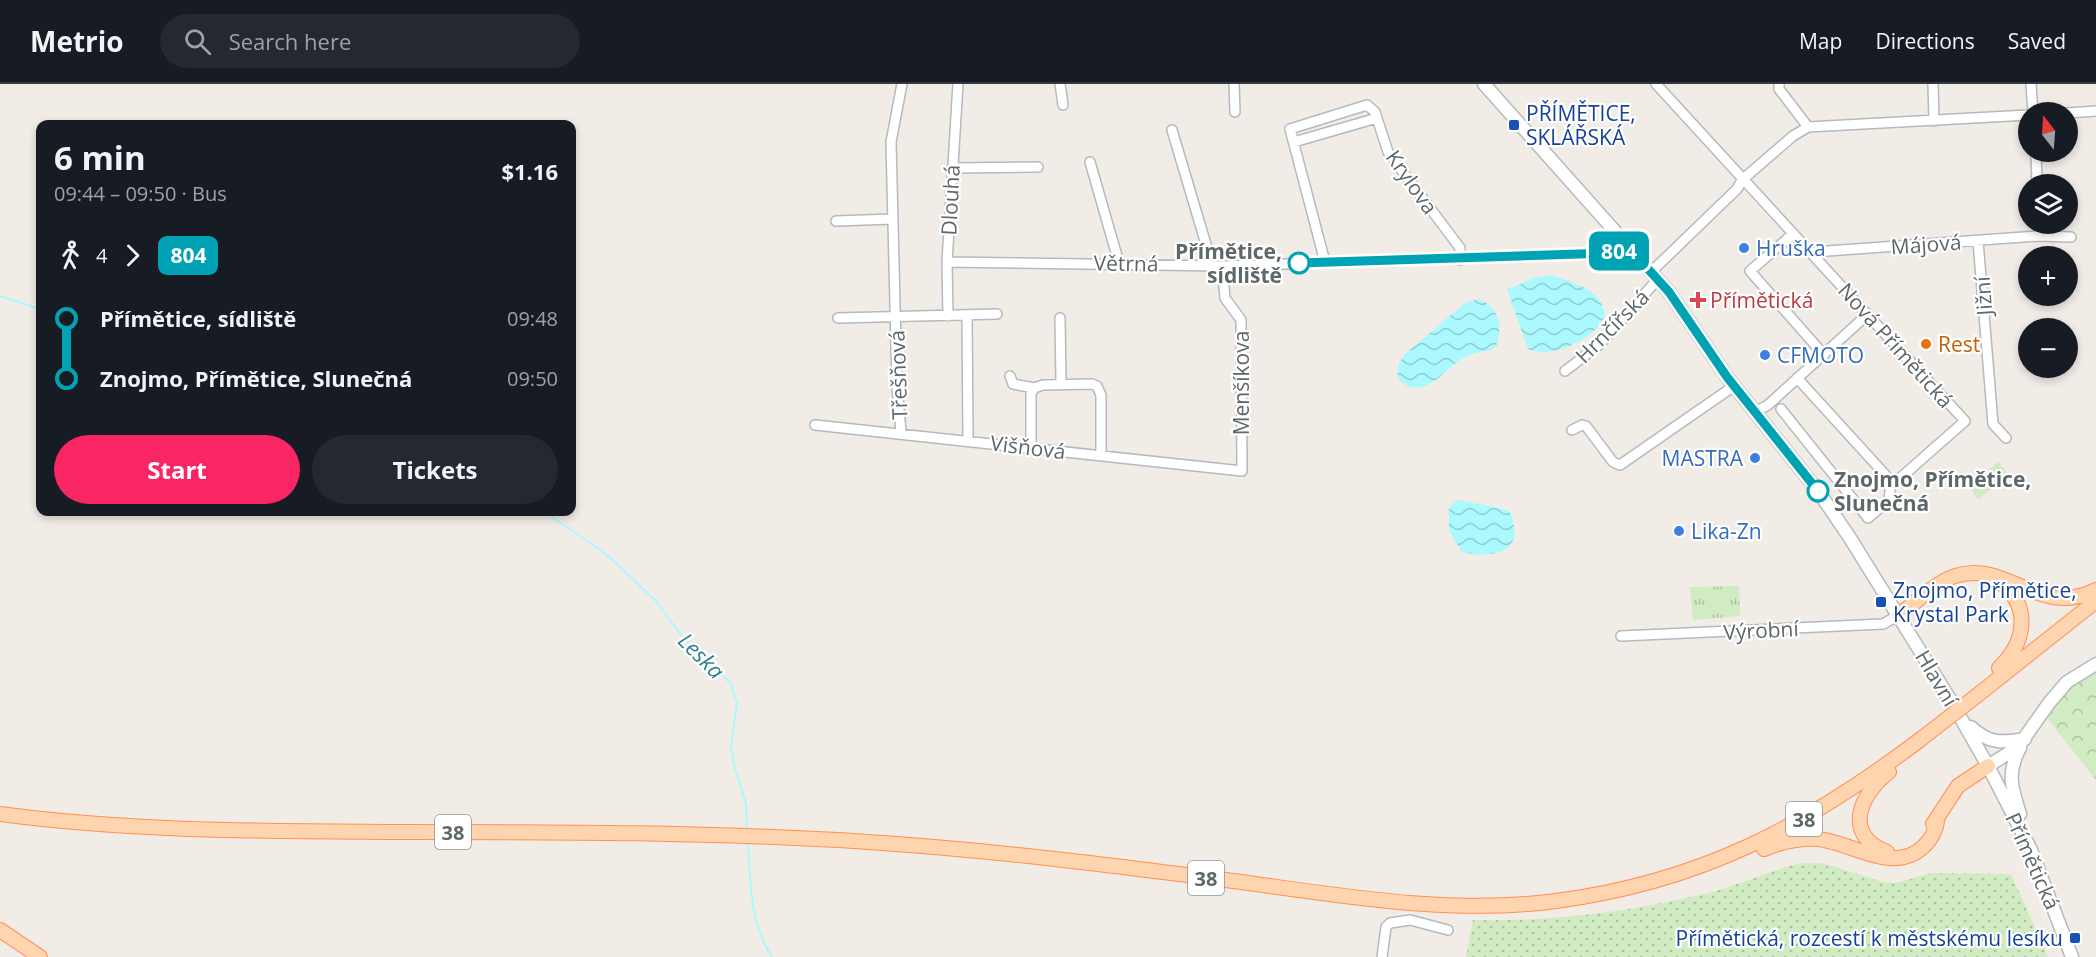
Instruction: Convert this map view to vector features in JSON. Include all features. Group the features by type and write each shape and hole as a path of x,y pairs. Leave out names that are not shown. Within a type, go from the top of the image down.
{"main road":[{"name":"Hlavní","path":"1484,84 1654,276 1734,386 1818,491 1899,615 1988,766"},
{"path":"1899,615 1944,581 1956,576 1977,573 2009,580 2052,599 2077,598 2096,590"},
{"path":"1984,689 1992,676 2014,653 2023,628 2022,613 2016,599 1994,578"},
{"name":"38","path":"0,814 70,822 184,830 760,836 994,853 1420,903 1491,906 1553,902 1632,887 1675,875 1736,853 1786,830 1844,795 1920,739 2096,601"},
{"path":"2031,850 2010,783 2012,765 2025,739 2049,703 2067,682 2096,664"},
{"path":"1961,718 1990,741 2000,743 2025,739"},
{"path":"1920,739 1917,750 1885,775 1869,792 1861,806 1860,823 1864,834 1872,844 1888,852 1899,852 1921,842 1958,786 2018,747 2025,739"},
{"name":"Přímětická","path":"1988,766 2031,850 2072,957"},
{"path":"1675,875 1709,871 1777,844 1807,839 1828,841 1891,858 1903,858 1917,852 1927,843 1937,825 1937,819"},
{"path":"0,930 40,957"},
{"path":"0,940 35,957"}],"street":[{"name":"Třešňová","path":"901,432 891,142 896,127 902,84"},
{"name":"Dlouhá","path":"948,316 947,262 958,84"},
{"path":"1060,84 1063,105"},
{"path":"1234,84 1234,112"},
{"name":"Nová Přímětická","path":"1656,84 1742,180 1813,252 1965,421 1898,480 1891,481"},
{"path":"1779,84 1779,89 1808,128 2018,116"},
{"path":"1933,84 1934,121"},
{"path":"2031,84 2032,102"},
{"path":"1294,142 1377,118 1368,105 1290,129 1325,262"},
{"path":"2078,112 2096,111"},
{"name":"Krylova","path":"1377,118 1388,152 1460,248 1460,260"},
{"name":"Hrnčířská","path":"1565,371 1599,345 1654,276 1730,197 1742,180 1793,136 1808,128"},
{"path":"1172,130 1208,252 1209,265"},
{"path":"1090,162 1119,263"},
{"path":"952,168 1038,167"},
{"path":"836,221 893,219"},
{"path":"1793,234 1750,271 1824,355"},
{"name":"Májová","path":"1813,252 2039,236 2071,237"},
{"name":"Jižní","path":"1978,241 1993,424 2006,438"},
{"name":"Větrná","path":"947,262 1222,266 1460,260 1610,253 1628,247"},
{"name":"Menšíkova","path":"1222,266 1225,298 1241,320 1242,471"},
{"path":"896,318 997,314"},
{"path":"1755,412 1768,405 1868,314"},
{"path":"967,315 968,440"},
{"name":"Třešňová","path":"838,318 896,318"},
{"path":"1060,318 1061,384"},
{"path":"1010,376 1013,384 1034,388 1061,384 1092,384 1100,390 1101,455"},
{"path":"1781,409 1868,518 1889,500 1891,481 1797,378"},
{"path":"1572,430 1582,425 1586,426 1612,462 1620,465 1734,386"},
{"path":"1031,448 1031,394 1034,388"},
{"name":"Višňová","path":"815,425 901,432 1242,471"},
{"name":"Výrobní","path":"1621,636 1883,624 1899,615"},
{"path":"1382,957 1386,927 1390,923 1425,922 1448,930"}],"green space":[{"path":"1999,462 2009,476 1978,499 1968,485"},
{"path":"1739,586 1740,616 1693,620 1690,587"},
{"path":"2096,671 2096,780 2047,718 2056,703 2068,690"},
{"path":"1800,863 1822,863 1883,882 1896,883 1931,873 2011,874 2048,957 1466,957 1473,920 1588,915 1644,906 1713,892"}],"water":[{"path":"1551,275 1577,284 1592,293 1603,306 1605,315 1593,332 1572,345 1548,352 1537,352 1528,349 1507,290 1533,278"},
{"path":"1479,299 1492,307 1498,318 1499,332 1496,347 1465,357 1423,387 1414,388 1406,385 1397,377 1399,363 1405,354 1465,303"},
{"path":"1457,500 1507,510 1514,527 1511,544 1497,553 1462,552 1449,531 1449,507"}],"waterway":[{"name":"Leska","path":"0,296 36,308"},
{"name":"Leska","path":"551,516 606,554 655,600 682,636 731,684 737,703 731,746 734,765 746,804 747,831"},
{"name":"Leska","path":"748,842 755,916 772,957"}],"bus line":[{"name":"804","path":"1299,263 1460,260 1610,253 1628,247 1669,292 1727,377 1818,491"}],"place":[{"name":"PŘÍMĚTICE, SKLÁŘSKÁ","path":"1514,125"},
{"name":"Hruška","path":"1744,248"},
{"name":"Přímětice, sídliště","path":"1299,263"},
{"name":"Přímětická","path":"1698,300"},
{"name":"Rest","path":"1926,344"},
{"name":"CFMOTO","path":"1765,355"},
{"name":"MASTRA","path":"1755,458"},
{"name":"Znojmo, Přímětice, Slunečná","path":"1818,491"},
{"name":"Lika-Zn","path":"1679,531"},
{"name":"Znojmo, Přímětice, Krystal Park","path":"1881,602"},
{"name":"Přímětická, rozcestí k městskému lesíku","path":"2075,938"}]}
